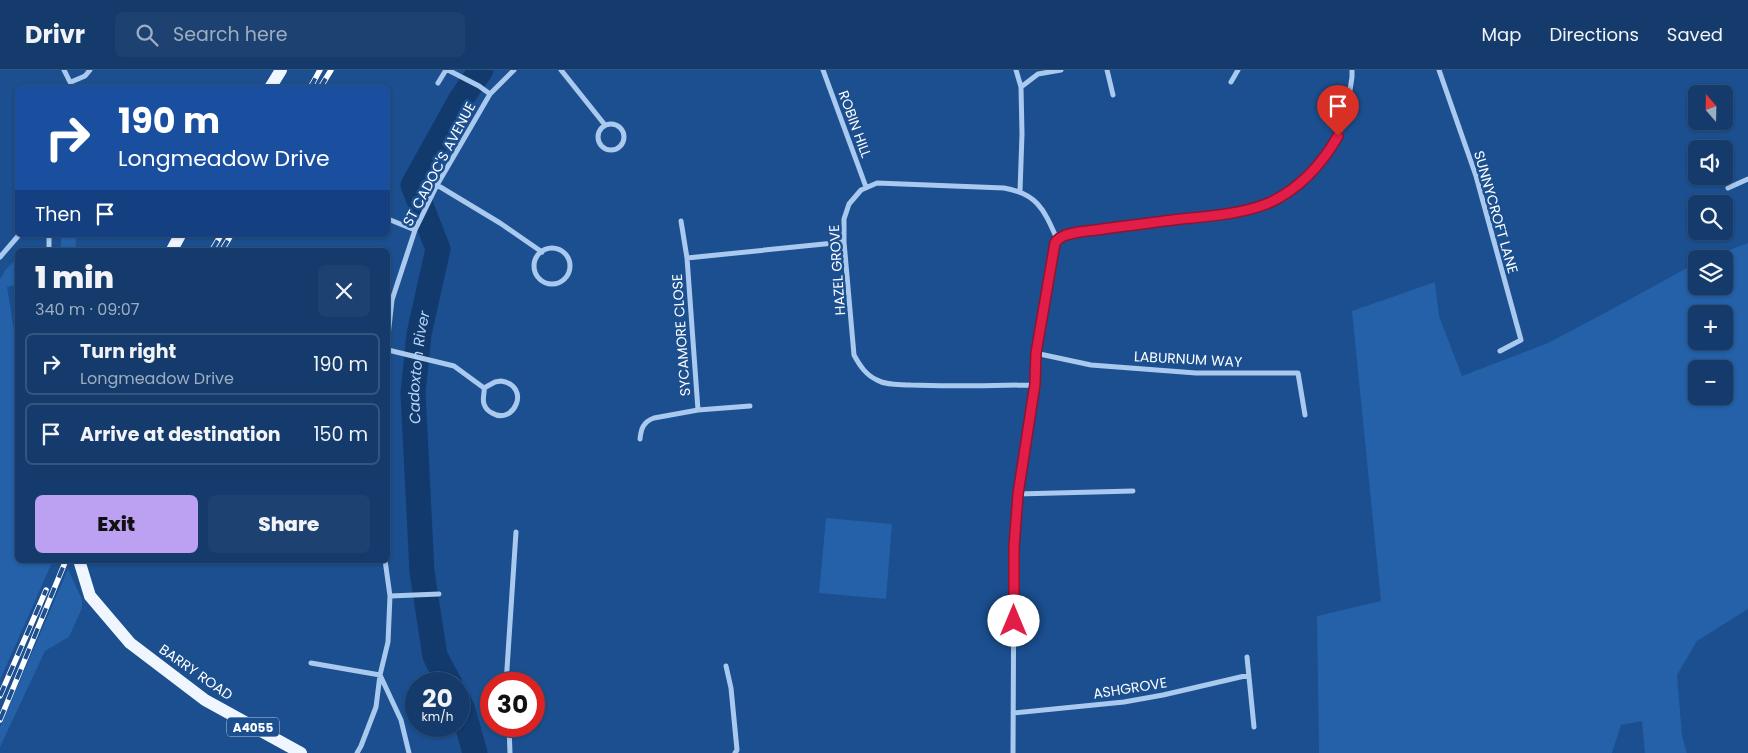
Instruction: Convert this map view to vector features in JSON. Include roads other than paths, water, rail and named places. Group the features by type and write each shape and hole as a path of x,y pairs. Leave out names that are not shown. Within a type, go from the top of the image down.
{"main road":[{"path":"272,85 281,70"},
{"name":"BARRY ROAD","path":"80,563 90,596 130,643 205,700 296,752"}],"street":[{"path":"64,70 72,85"},
{"path":"71,82 85,76 90,70"},
{"path":"438,84 447,70 465,78 490,94"},
{"name":"ST CADOC'S AVENUE","path":"390,318 392,300 415,230 428,202 490,94 514,70"},
{"path":"561,70 605,125"},
{"name":"ROBIN HILL","path":"823,70 866,187"},
{"path":"1016,70 1021,87 1020,191"},
{"path":"1021,87 1038,74 1061,70"},
{"path":"1107,70 1113,96"},
{"path":"1231,82 1238,70"},
{"path":"1013,753 1014,547 1018,494 1035,384 1036,353 1055,243 1057,239 1067,234 1237,211 1270,202 1302,181 1317,168 1329,152 1344,120 1351,86 1352,70"},
{"name":"SUNNYCROFT LANE","path":"1439,70 1476,176 1521,340 1500,351"},
{"path":"614,124 622,130 624,139 616,150 607,150 598,141 599,132 605,125 614,124"},
{"path":"1728,188 1748,179"},
{"path":"866,187 877,183 890,183 1004,188 1020,191 1036,202 1043,210 1057,239"},
{"path":"437,185 500,223 542,252 554,249 561,251 569,260 570,268 562,281 556,284 546,283 536,274 535,262 537,256 542,252"},
{"name":"HAZEL GROVE","path":"866,187 849,204 844,219 844,242 854,355 860,366 878,381 887,384 925,386 1035,384"},
{"path":"390,220 415,230"},
{"name":"SYCAMORE CLOSE","path":"681,221 687,258 698,410"},
{"path":"0,256 17,237"},
{"name":"SYCAMORE CLOSE","path":"687,258 844,242"},
{"path":"390,350 454,366 484,388"},
{"name":"LABURNUM WAY","path":"1036,353 1100,366 1196,372 1298,373 1305,415"},
{"path":"495,382 507,382 514,386 518,397 516,407 506,414 494,414 484,404 484,388 495,382"},
{"name":"SYCAMORE CLOSE","path":"640,439 642,428 650,420 698,410 750,406"},
{"path":"1018,494 1133,491"},
{"path":"507,672 516,532"},
{"path":"357,753 376,707 380,675 388,642 390,596 385,563"},
{"path":"390,596 439,594"},
{"path":"1247,657 1254,727"},
{"path":"311,663 380,675"},
{"path":"726,666 732,688 737,750 735,753"},
{"path":"380,675 401,720 409,753"},
{"name":"ASHGROVE","path":"1013,713 1124,702 1249,675"},
{"path":"509,737 510,753"}],"waterway":[{"name":"Cadoxton River","path":"444,672 435,656 422,572 413,393 419,334 438,249 413,185 461,99 481,70"},
{"name":"Cadoxton River","path":"470,735 475,753"}],"railway":[{"path":"312,85 320,70"},
{"path":"322,85 331,70"},
{"path":"213,248 220,237"},
{"path":"223,248 230,237"},
{"path":"0,720 65,563"},
{"path":"0,696 46,590"}]}
